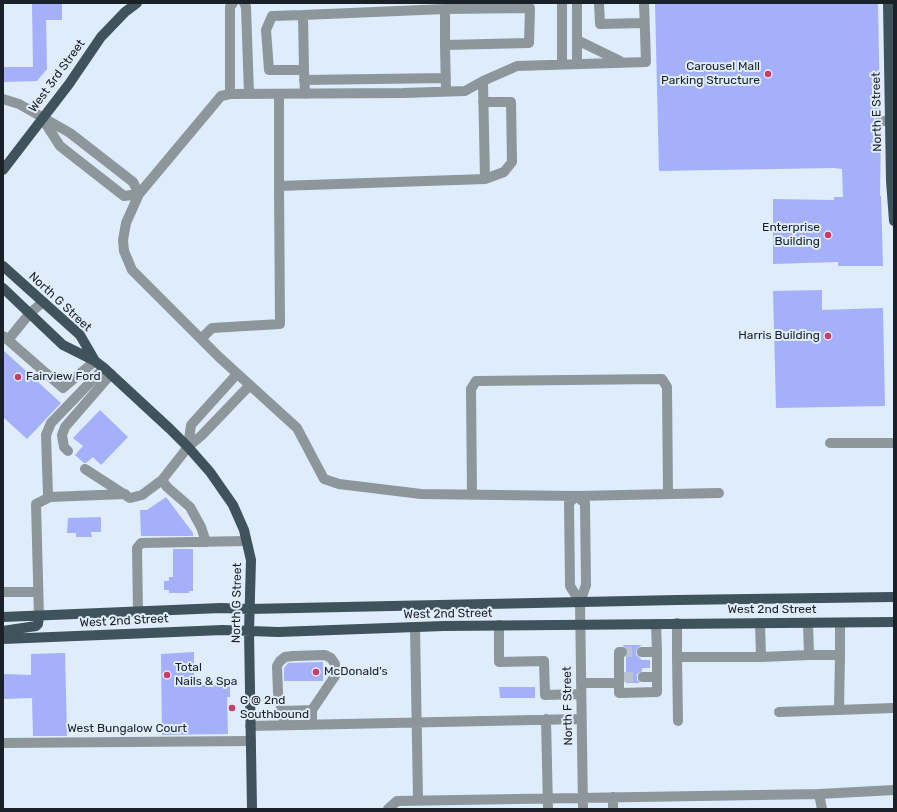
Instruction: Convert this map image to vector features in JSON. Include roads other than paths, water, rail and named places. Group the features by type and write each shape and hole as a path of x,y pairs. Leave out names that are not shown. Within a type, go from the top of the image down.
{"main road":[{"name":"West 3rd Street","path":"3,170 69,84 101,37 125,8 137,3"},
{"name":"North E Street","path":"888,3 888,121 894,221"},
{"name":"North G Street","path":"3,266 80,335 95,360"},
{"name":"North G Street","path":"3,288 63,345 95,360 108,371 188,447 210,472 232,505 244,530 250,560 249,630 252,809"},
{"name":"West 2nd Street","path":"3,617 221,608 249,609 894,597"},
{"path":"3,631 36,626 38,624 39,616"},
{"name":"West 2nd Street","path":"3,639 223,630 278,632 499,625 894,622"}],"street":[{"path":"230,94 230,7 233,3"},
{"path":"244,3 246,6 249,94"},
{"path":"562,3 562,64"},
{"path":"577,3 577,64"},
{"path":"599,3 600,24 644,23"},
{"path":"644,3 646,62 517,66 483,81 465,91 230,94 221,96 139,194 126,223 123,240 124,251 132,270 237,374 297,428 324,479 339,484 421,494 576,496 719,493"},
{"path":"304,70 269,70 266,30 272,16 445,9 530,8 529,42 445,45"},
{"path":"445,9 446,91"},
{"path":"303,15 305,94"},
{"path":"577,40 622,62"},
{"path":"304,80 446,78"},
{"path":"390,79 390,93"},
{"path":"483,81 485,179"},
{"path":"201,339 212,328 280,324 279,94"},
{"path":"3,99 19,104 70,133 133,182 139,194"},
{"path":"279,186 485,179 504,172 512,162 511,102 483,102"},
{"path":"42,118 60,146 124,196 139,194"},
{"path":"42,302 5,338 63,388 95,360"},
{"path":"68,451 64,447 62,435 65,427 108,371"},
{"path":"50,497 48,495 46,435 51,423 108,371"},
{"path":"188,447 191,425 237,374"},
{"path":"472,495 471,389 476,381 656,379 662,379 667,387 668,494"},
{"path":"85,469 130,498 142,495 162,480 188,447 202,435 250,385"},
{"path":"830,443 894,442"},
{"path":"162,480 167,487 190,508 201,527 206,542"},
{"path":"39,616 36,504 50,497 125,494"},
{"path":"576,496 585,502 586,585 580,602"},
{"path":"576,496 569,503 570,586 580,602"},
{"path":"138,612 136,548 141,543 246,541"},
{"path":"3,592 38,592"},
{"name":"North F Street","path":"580,602 583,809"},
{"path":"677,623 678,721"},
{"path":"760,623 761,656"},
{"path":"808,623 809,655"},
{"path":"839,709 840,623"},
{"path":"622,652 619,652 619,692 657,692 656,624"},
{"path":"499,625 499,662 544,661 546,695 581,694"},
{"path":"415,627 418,800"},
{"path":"642,652 657,652"},
{"path":"677,657 840,655"},
{"path":"285,725 278,693 277,666 285,657 325,656 331,658 335,664 335,676 312,710 312,724"},
{"path":"643,677 657,677"},
{"path":"581,683 620,679"},
{"path":"780,712 894,708"},
{"path":"283,711 312,710"},
{"path":"546,719 548,809"},
{"path":"250,726 581,719"},
{"name":"West Bungalow Court","path":"3,743 251,742"},
{"path":"388,809 397,801 418,800 819,794 894,790"},
{"path":"819,794 822,809"},
{"path":"613,797 613,809"}],"tunnel":[{"path":"622,652 642,652"},
{"path":"623,677 643,677"}],"place":[{"name":"Carousel Mall Parking Structure","path":"768,74"},
{"name":"Enterprise Building","path":"828,235"},
{"name":"Harris Building","path":"828,336"},
{"name":"Fairview Ford","path":"18,377"},
{"name":"McDonald's","path":"316,672"},
{"name":"Total Nails & Spa","path":"167,675"},
{"name":"G @ 2nd Southbound","path":"232,708"}]}
